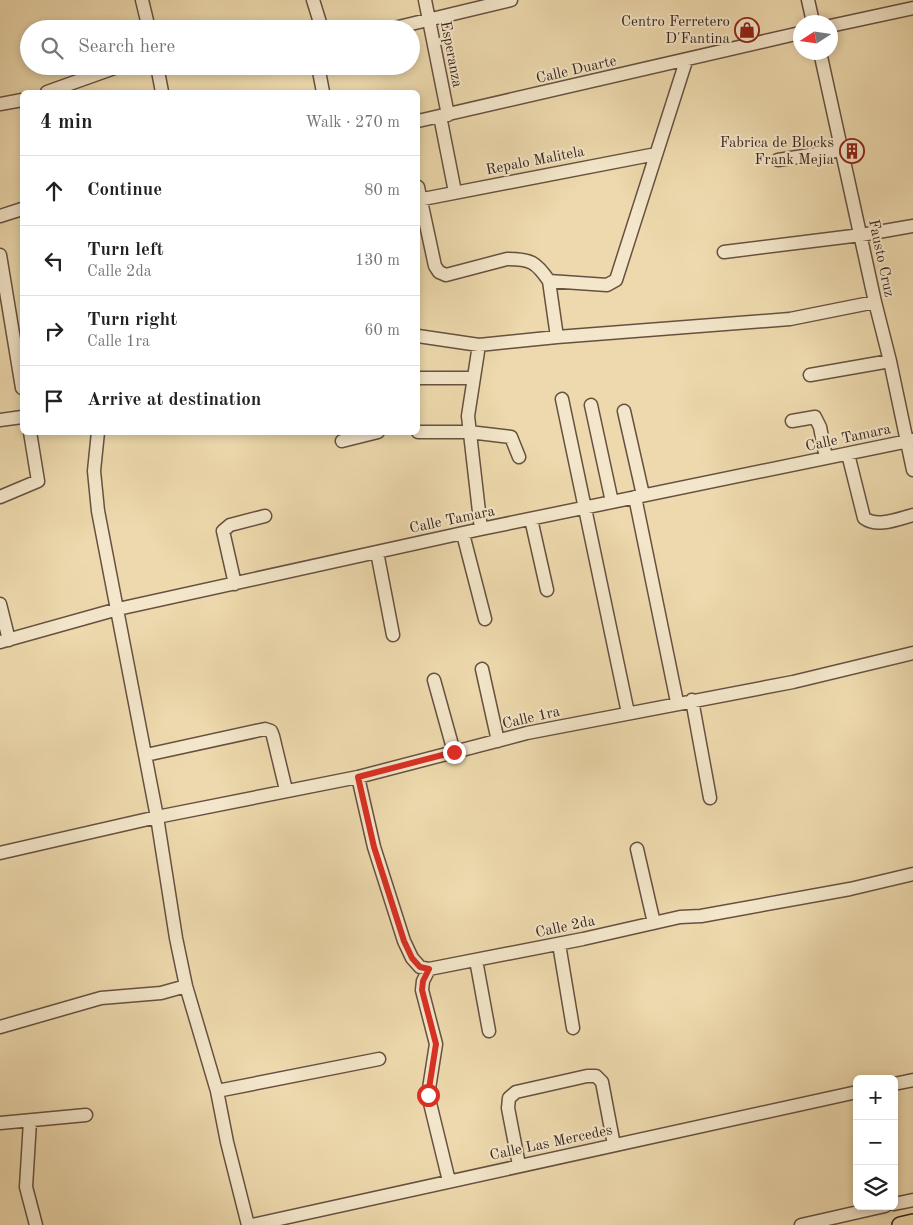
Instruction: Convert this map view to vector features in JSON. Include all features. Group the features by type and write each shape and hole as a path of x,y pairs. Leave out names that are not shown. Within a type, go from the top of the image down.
{"main road":[{"path":"900,1225 913,1222"}],"street":[{"path":"142,0 147,20"},
{"path":"313,0 319,20"},
{"name":"Esperanza","path":"424,0 429,20 455,192"},
{"path":"420,22 511,0"},
{"path":"808,0 811,15"},
{"path":"838,24 913,8"},
{"name":"Calle Duarte","path":"420,121 686,61 793,35"},
{"name":"Fausto Cruz","path":"822,60 875,302 910,440 913,470"},
{"path":"549,281 607,286 616,280 686,61"},
{"path":"53,90 95,75"},
{"path":"159,75 162,90"},
{"path":"320,75 323,90"},
{"path":"0,104 20,100"},
{"path":"778,160 842,150"},
{"name":"Repalo Malitela","path":"420,195 455,192 656,154"},
{"path":"420,203 435,266 439,272 446,275 507,259 526,260 535,264 549,281 557,336"},
{"path":"0,216 20,210"},
{"path":"724,252 861,235 913,226"},
{"path":"0,255 20,376"},
{"path":"420,336 479,345 557,336 790,319 875,302"},
{"path":"479,345 472,378 469,432 481,529"},
{"path":"810,374 890,360"},
{"path":"420,378 472,378"},
{"path":"562,399 628,713"},
{"path":"591,405 612,502"},
{"path":"624,411 677,702"},
{"path":"0,420 20,417"},
{"path":"792,421 815,417 820,427 826,458"},
{"path":"420,432 469,432 511,437 518,457"},
{"path":"0,497 38,481 30,435"},
{"path":"98,435 94,471 98,511 158,817 186,986 217,1091 227,1142 248,1225"},
{"path":"342,440 364,435"},
{"name":"Calle Tamara","path":"5,641 118,610 377,552 910,440"},
{"path":"848,454 864,518 868,521 880,523 913,515"},
{"path":"235,584 223,531 230,525 266,516"},
{"path":"531,519 547,590"},
{"path":"463,534 485,619"},
{"path":"377,552 393,635"},
{"path":"0,604 5,641"},
{"name":"Calle 1ra","path":"0,854 158,817 358,777 498,741 677,702 793,682 913,654"},
{"path":"482,669 498,741"},
{"path":"434,680 454,752"},
{"path":"692,700 710,798"},
{"path":"146,755 265,729 271,731 273,736 286,790"},
{"path":"358,777 374,847 404,941 412,958 420,967 429,969 423,981 422,990 436,1044 428,1095 448,1181"},
{"path":"637,849 654,923"},
{"name":"Calle 2da","path":"429,969 559,944 654,923 850,889 913,874"},
{"path":"559,944 573,1028"},
{"path":"476,960 490,1031"},
{"path":"0,1027 101,998 161,993 186,986"},
{"path":"217,1091 380,1060"},
{"path":"519,1165 508,1108 509,1098 516,1092 587,1076 596,1076 602,1082 614,1145"},
{"path":"898,1083 913,1080"},
{"name":"Calle Las Mercedes","path":"252,1225 853,1093"},
{"path":"0,1123 86,1116"},
{"path":"30,1121 26,1187 36,1225"},
{"path":"898,1203 913,1200"},
{"path":"801,1225 867,1210"}],"place":[{"name":"Centro Ferretero D'Fantina","path":"747,30"},
{"name":"Fabrica de Blocks Frank Mejia","path":"852,151"}],"route":[{"path":"428,1095 436,1044 422,990 423,981 429,969 420,967 412,958 404,941 374,847 358,777 454,752"}]}
